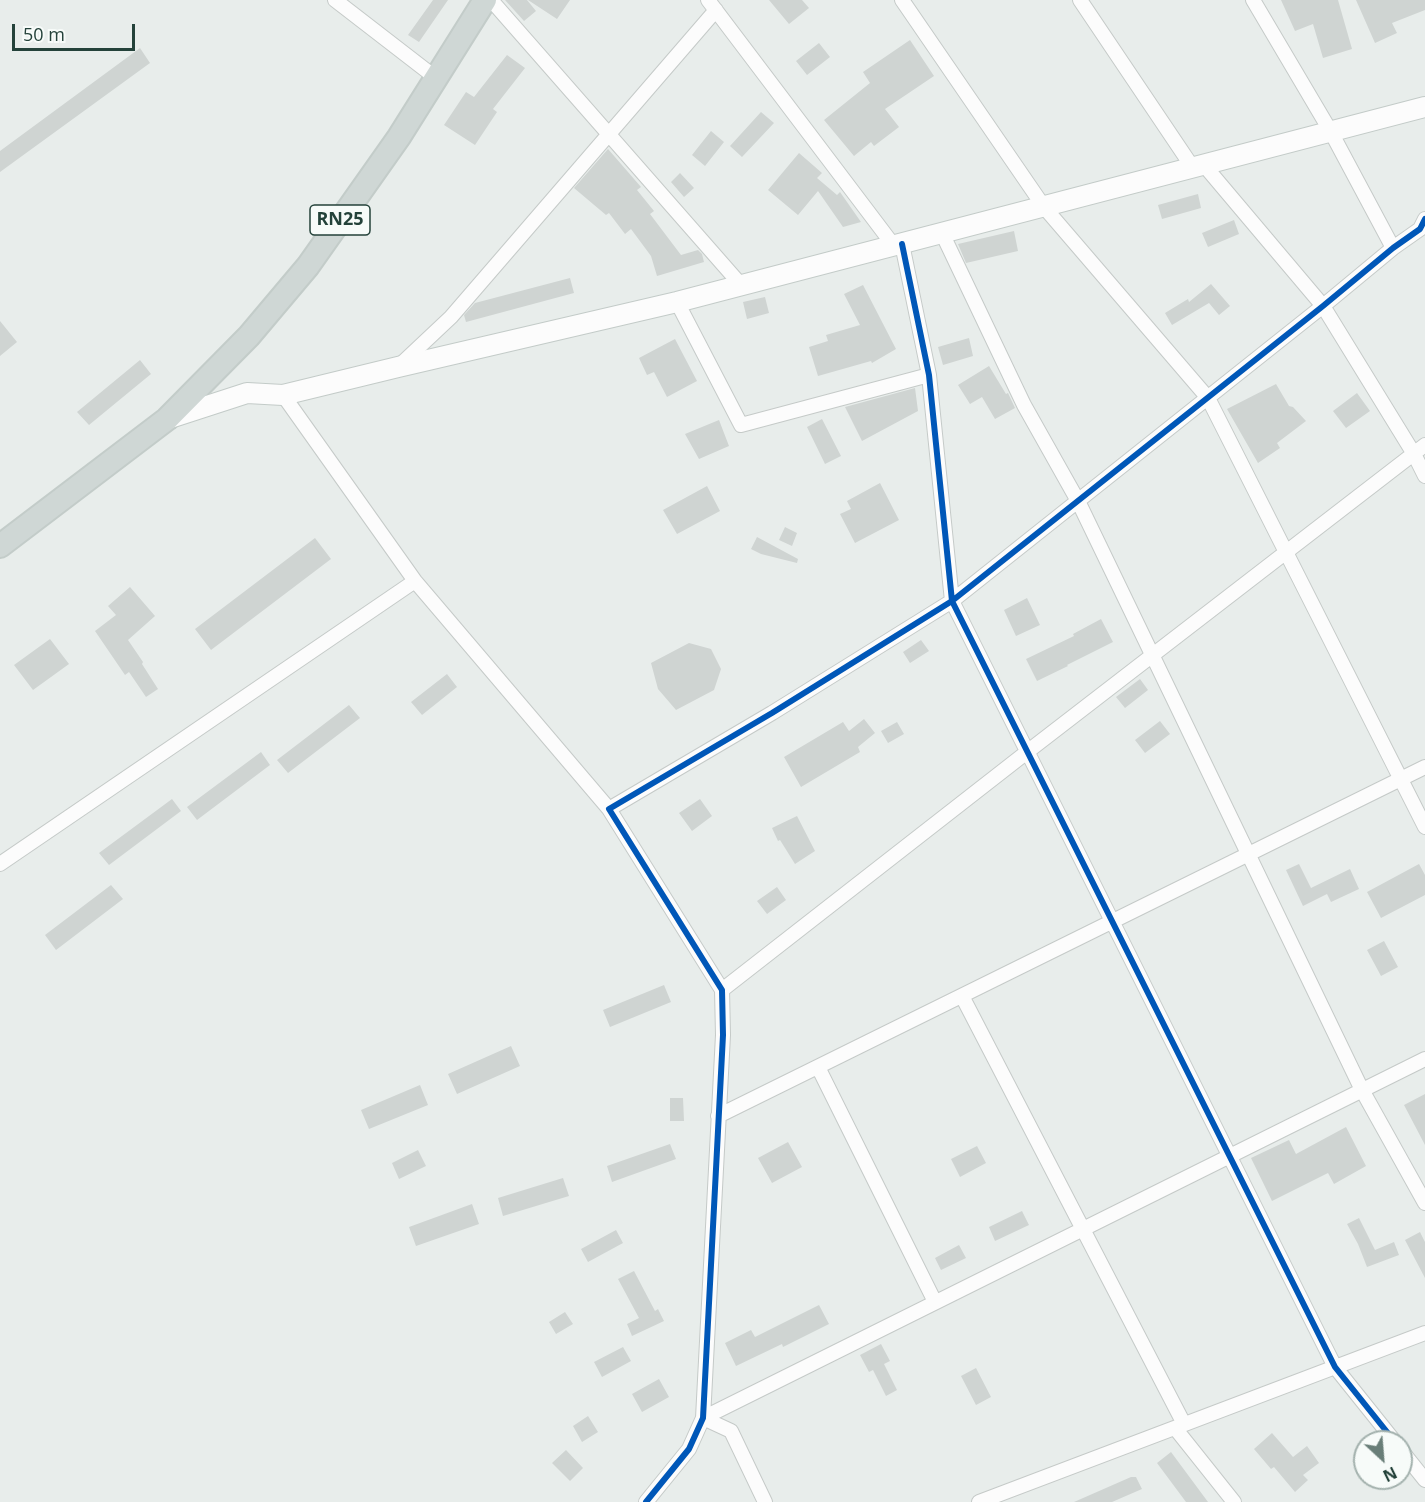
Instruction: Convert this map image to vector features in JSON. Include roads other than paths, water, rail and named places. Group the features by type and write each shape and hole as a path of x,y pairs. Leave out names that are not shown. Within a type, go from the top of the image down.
{"main road":[{"name":"RN25","path":"0,546 167,419 249,336 308,266 399,137 485,0"},
{"path":"167,419 247,393 283,395 677,302 1425,107"}],"street":[{"path":"335,0 436,78"},
{"path":"491,0 741,285"},
{"path":"902,0 1044,207 1208,398 1425,827"},
{"path":"1080,0 1199,166 1323,306 1419,450 1425,476"},
{"path":"1253,0 1331,132 1393,248"},
{"path":"398,367 451,317 609,134 712,5 898,245 929,375 952,601 1335,1367 1385,1430"},
{"path":"609,809 772,713 952,601 1393,248 1420,229 1425,219"},
{"path":"942,233 1024,405 1078,501 1362,1090 1425,1203"},
{"path":"677,302 741,425 929,375"},
{"path":"283,395 415,581 609,809 722,990 723,1035 703,1418 689,1449 646,1502"},
{"path":"722,990 1419,450"},
{"path":"0,864 415,581"},
{"path":"718,1116 1425,767"},
{"path":"962,996 1083,1229 1179,1426 1234,1502"},
{"path":"703,1418 1425,1059"},
{"path":"818,1067 935,1302"},
{"path":"979,1502 1425,1333"},
{"path":"703,1418 731,1431 765,1502"},
{"path":"1413,1465 1425,1480"}]}
